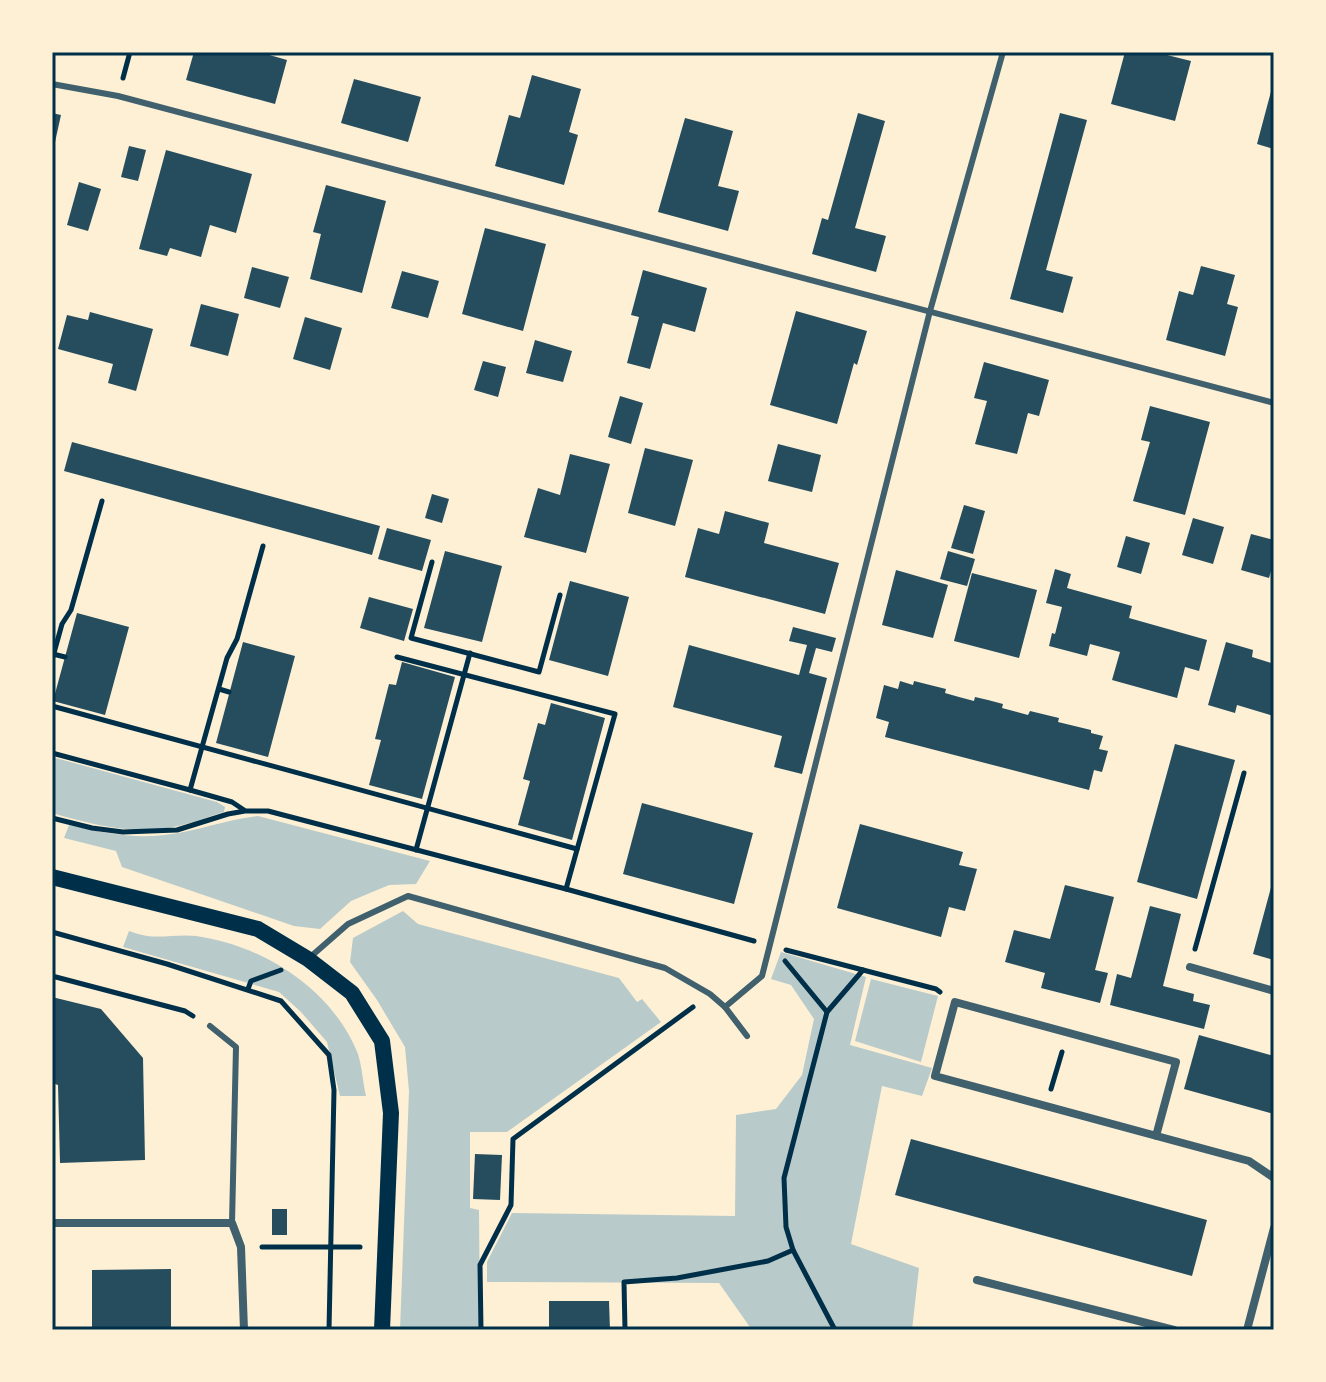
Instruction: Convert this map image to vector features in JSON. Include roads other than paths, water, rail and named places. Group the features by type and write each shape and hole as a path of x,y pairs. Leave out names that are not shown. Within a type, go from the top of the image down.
{"main road":[{"path":"52,877 258,929 308,959 352,993 382,1041 391,1113 382,1330"}],"street":[{"path":"1190,967 1274,991"},
{"path":"1156,1136 1176,1062 955,1002 935,1076 1046,1107 1249,1161 1274,1178"},
{"path":"52,1223 232,1223 241,1247 244,1330"},
{"path":"1247,1330 1274,1228"},
{"path":"977,1280 1174,1330"}],"lane":[{"path":"725,1007 762,976 930,311 1003,52"},
{"path":"52,84 118,96 1274,403"},
{"path":"308,959 348,924 408,896 665,968 710,994 725,1007 747,1036"},
{"path":"210,1026 236,1047 232,1223"}]}
